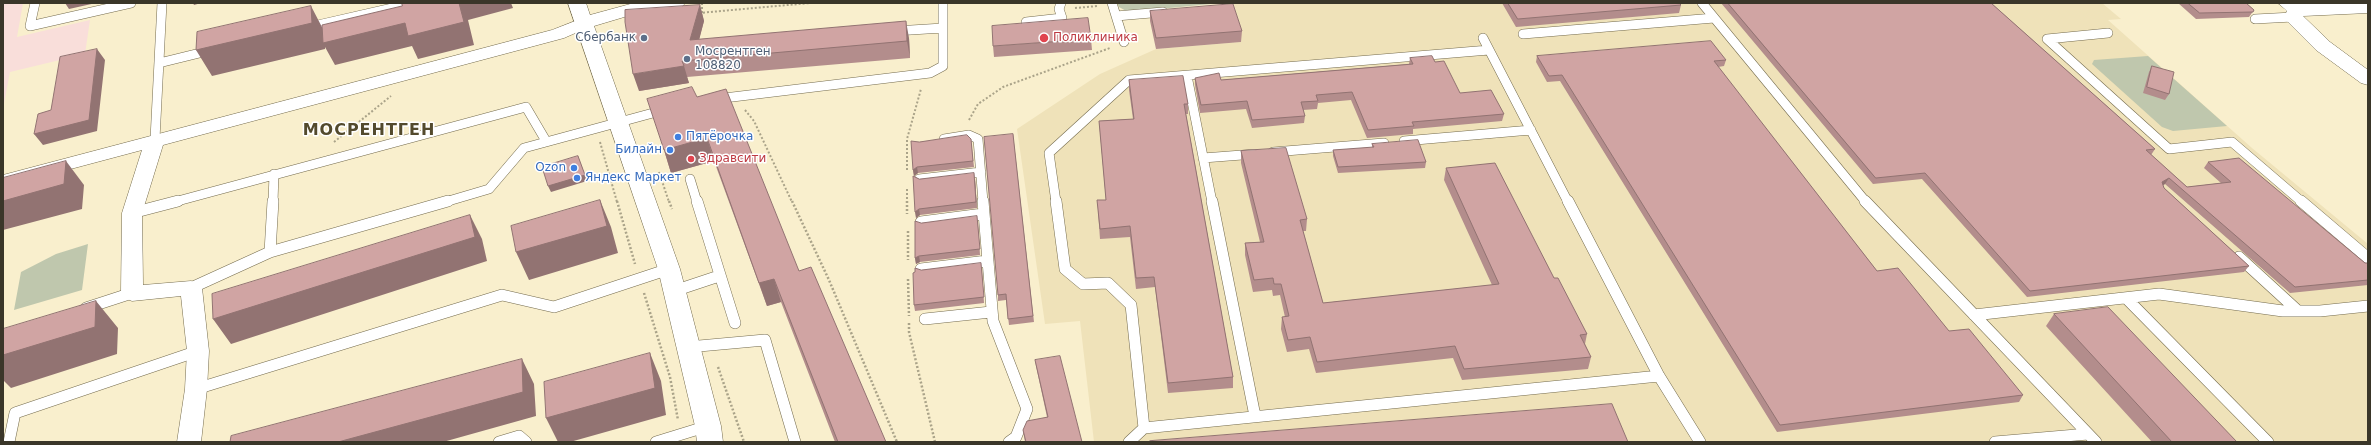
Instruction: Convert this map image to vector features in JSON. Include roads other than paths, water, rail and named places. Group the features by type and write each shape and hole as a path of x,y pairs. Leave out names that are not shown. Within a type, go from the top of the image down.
{"street":[{"path":"3,181 155,139 558,34 580,13 642,5 676,3"},
{"path":"2292,10 2368,8"},
{"path":"2292,10 2324,46 2368,79"},
{"path":"580,13 606,124 669,269 709,434"},
{"path":"155,139 132,213 132,293 190,288 198,351 196,389 188,442"}],"lane":[{"path":"35,3 30,26 131,3"},
{"path":"155,139 162,3"},
{"path":"298,30 414,3"},
{"path":"703,100 930,73 943,66 943,3"},
{"path":"1026,22 1062,18 1059,9 1061,3"},
{"path":"1112,3 1124,42"},
{"path":"1702,3 1857,192 2092,438"},
{"path":"2255,18 2292,10"},
{"path":"1116,16 1170,12"},
{"path":"1523,34 1714,18"},
{"path":"887,32 943,28"},
{"path":"2108,34 2047,39 2169,149 2232,142 2368,258"},
{"path":"1483,38 1659,376 1700,442"},
{"path":"159,62 221,48"},
{"path":"1144,428 1131,305 1108,283 1083,284 1065,268 1049,153 1129,80 1489,50"},
{"path":"1186,76 1255,416"},
{"path":"132,213 526,107 546,141"},
{"path":"190,288 270,252 489,189 524,148 606,124 674,108"},
{"path":"1203,158 1531,130"},
{"path":"933,140 967,131 978,138 991,312 993,321 1027,408 1016,437 1009,442"},
{"path":"919,178 981,172"},
{"path":"270,252 274,174"},
{"path":"690,179 719,276 735,323"},
{"path":"921,222 983,214"},
{"path":"2228,248 2298,312"},
{"path":"921,269 987,261"},
{"path":"196,389 502,295 554,307 669,269"},
{"path":"674,292 719,276"},
{"path":"79,311 132,293"},
{"path":"1974,315 2160,294 2179,295 2270,310 2298,312 2368,306"},
{"path":"2126,298 2268,442"},
{"path":"925,319 991,312"},
{"path":"688,347 765,340 795,442"},
{"path":"9,442 15,413 198,351"},
{"path":"1129,442 1144,428 1659,376"},
{"path":"656,442 680,435 709,434"},
{"path":"499,442 519,436 526,442"},
{"path":"1995,442 2092,438"}],"place":[{"name":"Сбербанк","path":"644,38"},
{"name":"Поликлиника","path":"1044,38"},
{"name":"Мосрентген 108820","path":"687,59"},
{"name":"Пятёрочка","path":"678,137"},
{"name":"Билайн","path":"670,150"},
{"name":"Здравсити","path":"691,159"},
{"name":"Ozon","path":"574,168"},
{"name":"Яндекс Маркет","path":"577,178"}],"district":[{"name":"МОСРЕНТГЕН","path":"369,131"}]}
